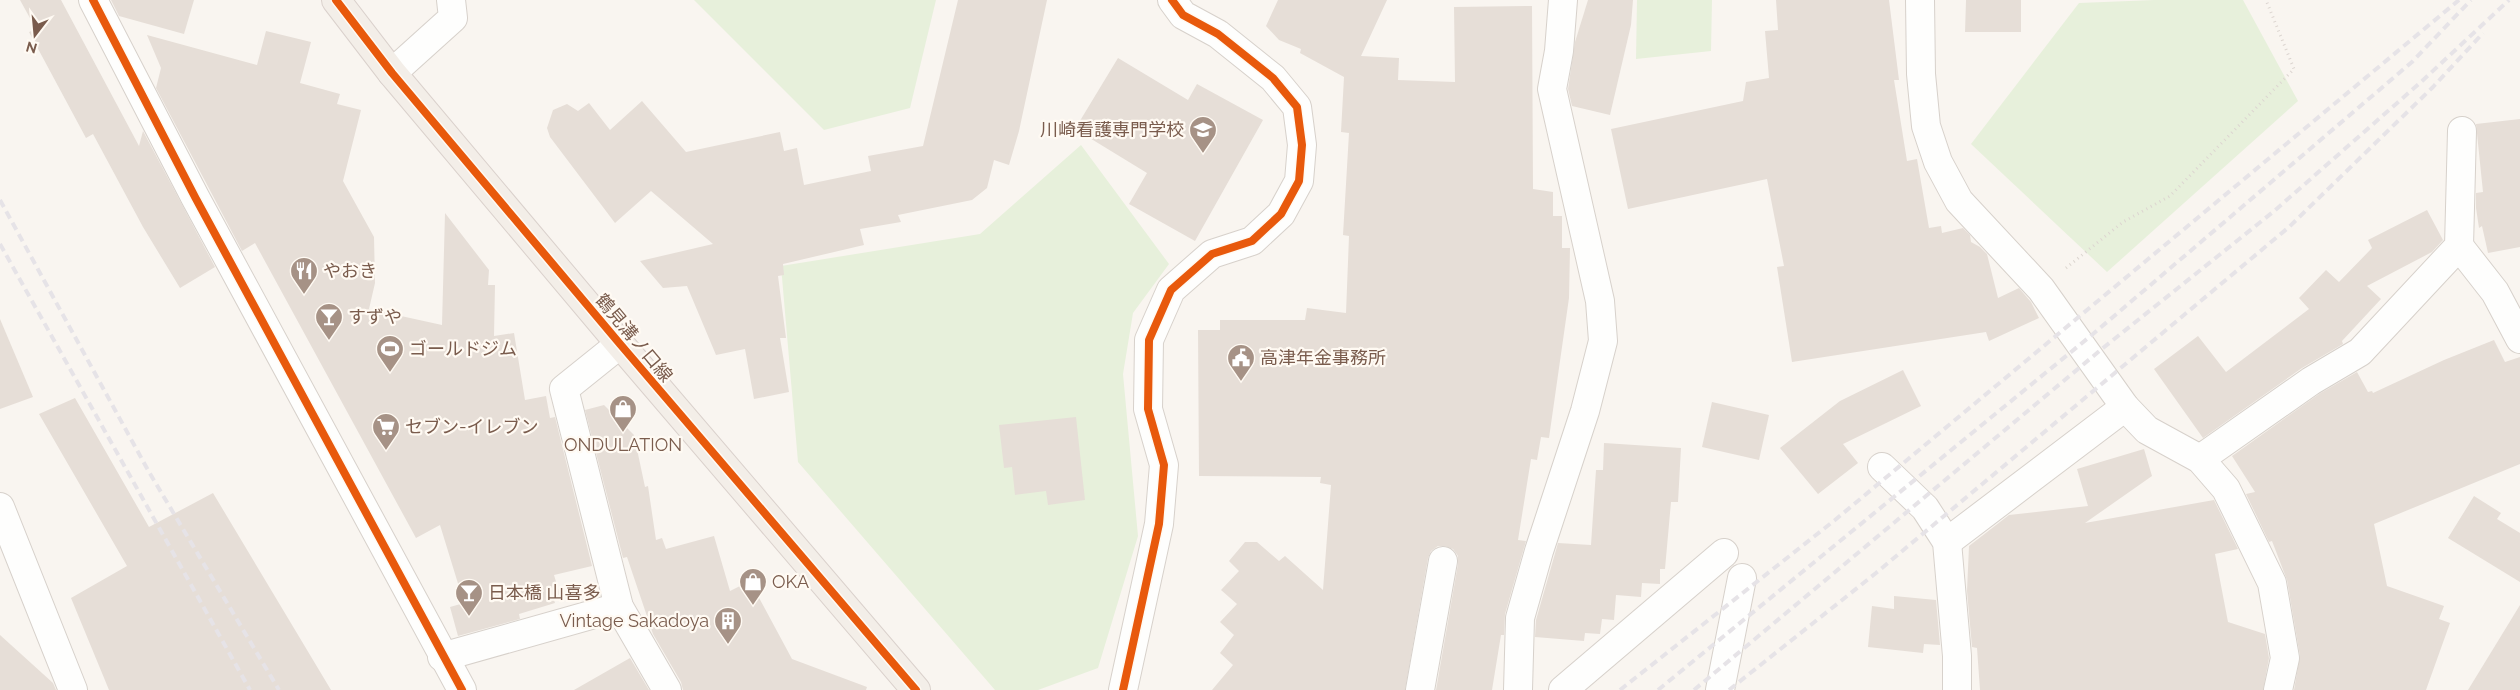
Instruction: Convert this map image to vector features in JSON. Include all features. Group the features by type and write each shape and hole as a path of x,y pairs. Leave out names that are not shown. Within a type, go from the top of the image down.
{"main road":[{"name":"鶴見溝ノ口線","path":"336,0 392,72 620,344 916,690"}],"street":[{"path":"93,0 195,197 442,657 462,690"},
{"path":"392,72 453,18 452,0"},
{"path":"1123,690 1160,524 1164,465 1148,409 1148,340 1171,290 1212,254 1252,241 1281,214 1299,182 1302,145 1297,107 1273,78 1218,34 1183,15 1172,0"},
{"path":"1518,690 1520,618 1542,542 1585,411 1603,341 1600,301 1552,89 1560,51 1563,0"},
{"path":"1920,0 1921,74 1926,126 1938,162 1959,201 2041,289 2125,408 2148,430 2200,459 2226,489 2272,583 2284,658 2278,690"},
{"path":"2462,131 2459,246 2495,292 2520,339"},
{"path":"2200,459 2311,381 2360,352 2459,246"},
{"path":"620,344 564,389 619,607 668,690"},
{"path":"1947,542 2125,408"},
{"path":"1882,467 1925,508 1947,542 1957,656 1956,690"},
{"path":"0,507 72,690"},
{"path":"1564,690 1724,553"},
{"path":"1420,690 1443,561"},
{"path":"1720,690 1742,578"},
{"path":"442,657 619,607"}],"path":[{"path":"2041,289 2123,222 2170,196 2294,69 2266,0"}],"green space":[{"path":"694,0 936,0 910,108 824,130"},
{"path":"1637,0 1712,0 1711,51 1636,59"},
{"path":"2154,0 2243,0 2298,101 2107,272 1971,144 2079,3"},
{"path":"1081,145 1169,264 1133,313 1123,374 1138,536 1098,668 1038,690 995,690 798,462 781,266 980,234"}],"building":[{"path":"20,0 61,0 139,146 143,131 215,267 180,288 143,227 93,134 86,138 29,32 36,29"},
{"path":"111,0 194,0 184,34 119,16"},
{"path":"958,0 1047,0 1019,131 1009,165 994,160 987,188 972,200 898,215 901,222 860,229 864,245 783,264 784,275 778,276 786,338 780,338 789,392 754,399 745,349 716,355 687,286 663,288 640,261 713,244 651,191 615,223 550,137 547,128 553,110 567,104 578,111 589,103 610,130 642,101 686,152 780,132 784,151 797,148 804,185 871,171 868,156 923,146"},
{"path":"1278,0 1387,0 1361,56 1399,58 1398,80 1455,82 1454,7 1532,6 1533,189 1553,192 1553,216 1562,216 1562,248 1570,248 1569,298 1549,438 1541,437 1537,460 1531,459 1518,540 1526,541 1505,614 1504,635 1501,635 1492,690 1436,690 1458,564 1458,556 1453,549 1438,546 1431,551 1428,558 1405,690 1212,690 1233,665 1220,653 1234,635 1220,622 1237,604 1221,590 1239,571 1229,561 1245,542 1257,542 1279,561 1285,556 1323,590 1331,485 1320,483 1321,477 1199,476 1198,330 1220,330 1220,320 1305,320 1307,308 1346,313 1349,236 1343,235 1349,133 1341,132 1344,77 1300,53 1301,49 1279,40 1266,26"},
{"path":"1588,0 1633,0 1631,25 1610,115 1572,106 1568,89 1575,42"},
{"path":"1776,0 1889,0 1899,80 1894,80 1907,161 1917,159 1929,228 1941,226 1942,233 1963,228 1970,235 1971,242 1987,254 1998,298 2019,288 2031,302 2039,318 1989,341 1986,332 1792,362 1777,267 1784,266 1767,179 1628,209 1611,129 1743,101 1746,82 1769,78 1765,31 1778,30"},
{"path":"1966,0 2021,0 2021,32 1965,32"},
{"path":"266,31 311,42 300,83 340,94 337,104 361,110 343,181 374,237 375,283 369,309 442,325 445,213 489,270 488,285 495,285 494,336 514,333 525,400 546,396 550,418 555,417 592,566 554,575 560,595 553,597 555,603 519,614 520,619 458,636 450,607 464,603 440,525 416,538 255,243 242,251 156,88 161,68 147,35 257,65"},
{"path":"1118,58 1188,100 1197,84 1263,120 1195,241 1129,204 1147,173 1075,129"},
{"path":"2520,119 2520,247 2488,253 2482,226 2479,228 2476,208 2476,193 2483,192 2476,124"},
{"path":"2427,210 2443,240 2432,252 2367,286 2381,299 2342,341 2343,344 2302,368 2203,438 2154,369 2198,336 2226,372 2309,309 2299,298 2326,270 2339,282 2372,248 2368,240"},
{"path":"0,319 33,397 0,409"},
{"path":"2494,340 2505,362 2520,357 2520,464 2374,524 2387,586 2444,606 2439,619 2450,623 2426,690 2294,690 2300,656 2287,580 2272,541 2269,542 2246,494 2255,492 2232,456 2319,394 2357,372 2368,392 2372,391 2373,393 2444,360"},
{"path":"1903,370 1921,406 1843,444 1858,463 1818,494 1780,448 1840,401"},
{"path":"75,398 149,527 213,493 331,690 109,690 71,598 127,566 39,414"},
{"path":"1712,402 1769,415 1759,460 1702,447"},
{"path":"604,405 634,435 645,487 648,486 656,540 662,538 666,549 714,536 730,591 750,581 792,659 867,687 866,690 683,690 681,682 653,634 627,557 623,558 585,410"},
{"path":"1076,417 1085,500 1048,505 1046,491 1015,495 1012,467 1004,468 999,425"},
{"path":"1604,443 1681,448 1678,502 1671,502 1665,569 1660,569 1660,584 1642,583 1641,597 1616,595 1614,620 1602,619 1600,634 1585,633 1584,641 1535,637 1536,620 1558,543 1591,545 1596,470 1603,470"},
{"path":"2144,449 2152,476 2085,523 2214,500 2238,549 2215,554 2228,622 2265,634 2269,658 2263,690 1980,690 1977,648 1972,647 1967,591 1969,546 2009,515 2088,506 2077,469"},
{"path":"2474,496 2501,513 2497,519 2520,533 2520,582 2448,538"},
{"path":"1894,596 1936,600 1940,645 1924,644 1923,653 1868,647 1872,606 1894,609"},
{"path":"2520,605 2520,690 2468,690"},
{"path":"0,635 53,683 56,690 0,690"},
{"path":"630,658 649,690 574,690"}],"railway":[{"path":"1620,690 1835,520 2459,0"},
{"path":"1658,690 2093,334 2412,62 2471,0"},
{"path":"1694,690 2103,348 2273,212 2421,82 2509,0"},
{"path":"1729,690 1876,573 2289,227 2433,87 2483,33"},
{"path":"0,200 149,472 279,690"},
{"path":"0,244 250,690"}],"cycle path":[{"path":"93,0 195,197 462,690"},
{"path":"336,0 392,73 620,344 916,690"},
{"path":"1123,690 1159,524 1164,465 1148,409 1149,340 1171,290 1212,254 1252,241 1281,214 1299,181 1302,145 1297,107 1273,78 1218,34 1183,15 1172,0"}],"place":[{"name":"川崎看護専門学校","path":"1203,154"},
{"name":"やおき","path":"304,295"},
{"name":"すずや","path":"329,341"},
{"name":"ゴールドジム","path":"390,373"},
{"name":"高津年金事務所","path":"1241,382"},
{"name":"ONDULATION","path":"623,433"},
{"name":"セブン-イレブン","path":"386,451"},
{"name":"OKA","path":"753,606"},
{"name":"日本橋 山喜多","path":"469,617"},
{"name":"Vintage Sakadoya","path":"728,645"}]}
